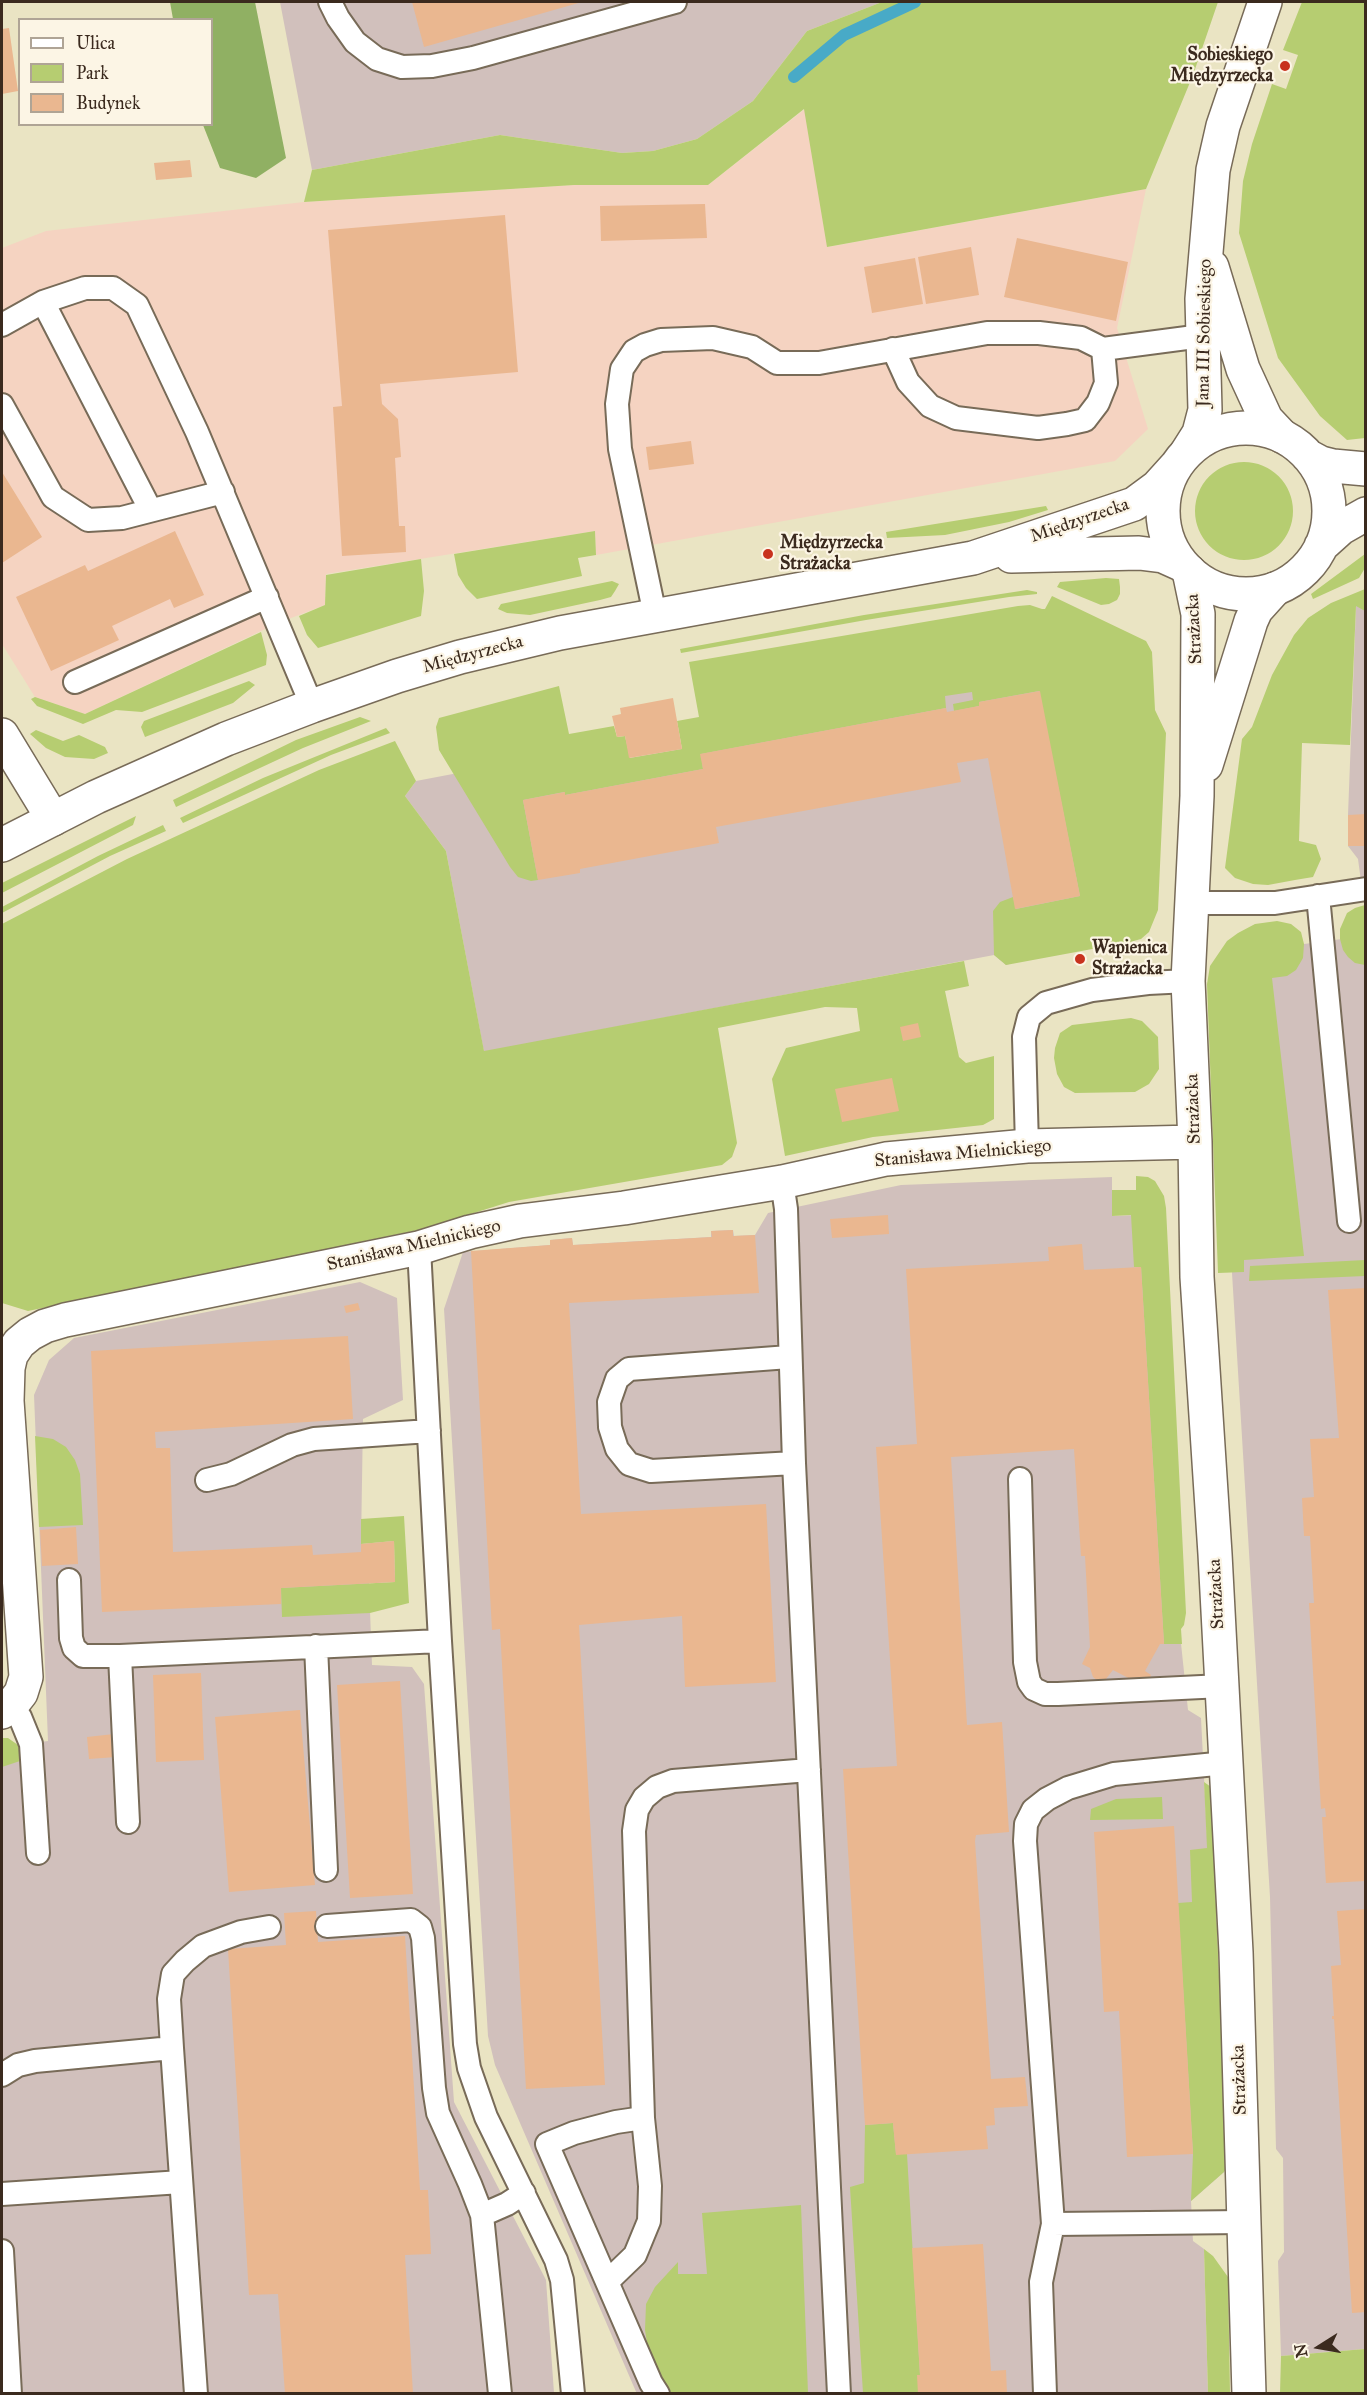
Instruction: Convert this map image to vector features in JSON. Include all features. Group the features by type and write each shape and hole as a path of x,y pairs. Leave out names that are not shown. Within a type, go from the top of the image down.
{"street":[{"name":"Jana III Sobieskiego","path":"1265,2 1218,148 1210,193 1202,299 1216,334 1266,419 1282,436"},
{"name":"Jana III Sobieskiego","path":"1182,459 1199,433 1216,334"},
{"path":"1365,469 1327,465 1308,456 1282,436 1253,428 1231,429 1202,440 1182,459 1166,490 1164,518 1169,541 1186,568 1208,584 1229,592 1252,594 1275,589 1288,582 1306,568 1321,546 1341,528 1365,514"},
{"path":"1308,456 1321,476 1327,496 1328,519 1321,546"},
{"name":"Międzyrzecka","path":"2,845 131,781 266,723 460,657 560,633 973,558 1134,504 1157,488 1182,459"},
{"name":"Międzyrzecka","path":"973,558 1139,553 1163,556 1186,568"},
{"name":"Strażacka","path":"1186,568 1198,614 1197,796 1188,981 1195,1142 1197,1277 1236,1952 1249,2394"},
{"name":"Strażacka","path":"1197,796 1251,621 1256,610 1275,589"},
{"path":"2,735 53,819"},
{"name":"Stanisława Mielnickiego","path":"6,1710 21,1693 26,1677 6,1382 11,1355 19,1343 38,1330 65,1320 419,1248 470,1232 520,1221 624,1208 782,1182 886,1159 1028,1146 1195,1142"}],"lane":[{"path":"330,2 355,42 377,59 402,67 432,66 473,58 675,2"},
{"path":"2,325 43,302 85,288 113,288 137,305 223,492 312,706"},
{"path":"43,302 150,509"},
{"path":"655,615 620,449 617,404 622,369 634,351 661,340 713,338 752,347 777,363 819,363 987,333 1029,333 1081,338 1103,349 1216,334"},
{"path":"893,349 908,382 930,406 956,418 1038,428 1085,420 1098,403 1106,383 1103,349"},
{"path":"2,405 53,497 88,520 122,518 223,492"},
{"path":"75,682 267,597"},
{"path":"1191,903 1275,903 1365,889"},
{"path":"1318,896 1349,1221"},
{"path":"1028,1146 1024,1037 1029,1017 1046,1004 1092,990 1188,981"},
{"path":"782,1182 786,1209 789,1357 839,2394"},
{"path":"419,1248 440,1641 469,2068 476,2092 556,2260 562,2280 573,2394"},
{"path":"789,1357 630,1369 617,1379 609,1402 610,1427 617,1449 629,1464 651,1471 794,1463"},
{"path":"207,1480 231,1474 292,1445 314,1439 429,1431"},
{"path":"1020,1479 1025,1662 1029,1682 1035,1689 1046,1694 1058,1694 1222,1686"},
{"path":"69,1580 71,1638 74,1648 83,1656 440,1641"},
{"path":"316,1646 326,1870"},
{"path":"120,1656 128,1822"},
{"path":"6,1710 20,1717 31,1744 38,1853"},
{"path":"1046,2394 1041,2282 1053,2224 1025,1841 1026,1824 1033,1810 1047,1798 1088,1780 1114,1774 1226,1763"},
{"path":"607,2282 635,2255 649,2221 650,2186 643,2118 634,1831 637,1810 644,1798 657,1787 673,1781 809,1770"},
{"path":"327,1926 411,1920 420,1927 438,2113 482,2215 500,2394"},
{"path":"196,2394 169,1999 173,1974 203,1946 241,1932 269,1927"},
{"path":"429,2017 464,2016"},
{"path":"2,2075 18,2065 35,2061 172,2048"},
{"path":"643,2118 616,2122 574,2133 547,2144 651,2383 658,2394"},
{"path":"2,2194 181,2182"},
{"path":"482,2215 507,2204 524,2193"},
{"path":"1053,2224 1244,2222"},
{"path":"2,2251 10,2394"}],"shaded area":[{"path":"280,2 882,2 807,31 753,101 697,139 653,151 622,153 500,135 312,170"},
{"path":"805,109 828,247 1146,189 1117,328 1148,429 1115,461 596,555 595,531 326,574 325,605 278,623 85,714 35,697 2,644 2,248 46,231 304,202 574,185 708,185"},
{"path":"1365,604 1365,911 1358,859 1348,846 1348,815 1356,606"},
{"path":"1092,651 1142,924 1006,965 994,955 484,1052 446,851 405,796 416,781 626,741 630,758 682,749"},
{"path":"1277,934 1304,944 1365,936 1365,2349 1281,2356 1278,2261 1284,2252 1283,2158 1276,2149 1270,1897 1232,1273 1227,959"},
{"path":"1112,1177 1112,1216 1136,1215 1188,1710 1201,1718 1224,2172 1191,2201 1193,2241 1204,2249 1208,2393 637,2394 495,2065 488,2036 444,1309 463,1252 550,1245 550,1240 572,1238 573,1245 711,1237 711,1231 733,1230 734,1236 755,1235 768,1213 901,1185"},
{"path":"360,1282 397,1298 403,1400 363,1419 361,1544 394,1541 395,1582 369,1583 372,1665 412,1667 424,1684 454,2102 546,2280 554,2393 2,2393 2,1747 48,1741 34,1395 49,1360 74,1338"}],"green space":[{"path":"170,2 255,2 286,158 256,178 220,168 203,126 213,126 213,18 173,18"},
{"path":"882,2 1218,2 1193,75 1146,189 827,247 804,109 708,185 574,185 304,202 312,170 500,135 622,153 653,151 697,139 753,101 807,31"},
{"path":"1302,2 1365,2 1365,438 1347,440 1320,416 1278,358 1239,233 1243,181 1252,144 1272,84 1286,89 1298,55 1283,50"},
{"path":"1244,462 1263,466 1279,476 1289,492 1293,511 1289,530 1279,546 1263,556 1244,560 1225,556 1209,546 1199,530 1195,511 1199,492 1209,476 1225,466"},
{"path":"1046,506 1048,510 1009,522 945,535 887,538 886,532"},
{"path":"595,531 596,555 578,558 582,576 477,599 458,575 454,554"},
{"path":"1365,554 1365,568 1359,578 1313,599 1311,594"},
{"path":"421,559 424,591 421,616 318,648 307,635 299,616 325,605 326,575"},
{"path":"1119,579 1120,587 1117,600 1109,604 1101,605 1057,587 1060,582"},
{"path":"612,581 619,584 615,591 611,597 600,600 530,615 507,613 498,609 501,604"},
{"path":"1365,589 1365,611 1356,606 1350,745 1302,743 1299,841 1316,845 1321,859 1313,877 1268,885 1253,884 1235,878 1225,868 1242,739 1252,727 1272,675 1294,635 1308,618 1331,603"},
{"path":"1027,590 1037,592 1037,594 866,620 681,653 680,649 864,615"},
{"path":"1052,596 1146,641 1152,652 1155,710 1166,733 1158,910 1149,932 1141,939 1130,942 1006,965 994,955 993,911 1000,902 1013,897 1016,909 1080,896 1039,691 979,702 979,706 954,711 953,704 973,700 972,692 945,696 946,708 701,754 703,769 565,795 564,792 523,800 538,880 531,881 518,877 510,867 439,750 436,727 439,718 559,686 569,734 614,726 617,737 625,736 630,758 682,749 677,721 699,717 689,662 1018,606 1030,605 1045,609"},
{"path":"261,632 267,655 266,665 142,712 116,710 83,724 37,706 31,699 35,697 85,714"},
{"path":"249,681 255,685 233,703 145,737 141,727 144,721"},
{"path":"360,717 371,721 303,748 176,807 173,800 296,740"},
{"path":"386,728 390,733 331,755 183,823 180,818 263,778"},
{"path":"36,730 63,741 79,735 105,747 108,753 94,759 65,757 46,748 30,734"},
{"path":"395,741 416,781 405,796 446,851 484,1051 964,961 969,986 945,991 959,1057 966,1063 994,1056 994,1119 983,1125 873,1137 785,1156 772,1079 786,1048 860,1031 857,1008 825,1007 718,1028 737,1143 732,1157 722,1165 509,1202 423,1229 28,1311 2,1303 2,924 127,859 319,770"},
{"path":"136,816 133,825 2,893 2,883"},
{"path":"163,825 166,831 110,856 2,913 2,907 98,856"},
{"path":"1365,905 1365,965 1355,963 1343,950 1340,929 1347,913"},
{"path":"1277,921 1291,924 1301,932 1304,944 1303,958 1296,970 1287,976 1272,978 1304,1256 1244,1260 1244,1272 1218,1273 1207,984 1210,966 1227,941 1238,933 1255,924"},
{"path":"1131,1018 1142,1021 1158,1037 1159,1069 1149,1084 1135,1092 1075,1093 1064,1087 1057,1074 1054,1058 1060,1033 1072,1025"},
{"path":"1136,1176 1148,1177 1155,1181 1164,1196 1166,1208 1186,1613 1181,1629 1182,1644 1164,1644 1141,1267 1134,1267 1131,1215 1112,1216 1112,1190 1136,1190"},
{"path":"1365,1260 1365,1276 1249,1281 1250,1266"},
{"path":"35,1436 53,1439 66,1447 75,1460 80,1474 83,1525 39,1527"},
{"path":"404,1516 409,1603 370,1613 282,1617 281,1588 395,1582 394,1541 361,1544 361,1519"},
{"path":"2,1738 8,1738 18,1745 20,1761 2,1767"},
{"path":"1204,1782 1211,1787 1227,2167 1191,2201 1193,2154 1178,1903 1192,1902 1190,1850 1207,1848"},
{"path":"1162,1797 1163,1819 1090,1820 1091,1809 1116,1799"},
{"path":"893,2123 896,2154 907,2154 920,2375 918,2393 863,2393 850,2187 864,2183 865,2125"},
{"path":"801,2205 808,2393 669,2393 650,2362 645,2330 646,2304 655,2287 678,2262 678,2274 707,2274 702,2213"},
{"path":"1204,2249 1213,2256 1228,2277 1230,2393 1208,2393"},
{"path":"1365,2349 1365,2393 1280,2393 1281,2356"}],"building":[{"path":"412,2 582,2 424,47"},
{"path":"9,28 18,91 2,94 2,29"},
{"path":"190,160 192,177 156,180 154,163"},
{"path":"705,204 707,238 601,241 600,206"},
{"path":"505,215 518,372 380,384 382,404 398,419 401,457 395,458 399,526 405,526 406,552 342,556 333,407 342,406 328,230"},
{"path":"1017,238 1128,262 1116,321 1004,297"},
{"path":"971,247 979,295 926,304 918,257"},
{"path":"915,258 923,304 872,313 864,267"},
{"path":"691,441 694,464 649,470 646,447"},
{"path":"2,472 42,537 2,563"},
{"path":"175,531 204,595 174,608 170,599 112,626 119,640 51,671 16,597 85,565 88,571"},
{"path":"1040,691 1080,896 1015,909 988,758 957,763 961,782 716,827 719,843 580,869 580,873 538,880 523,800 565,792 565,795 703,769 700,754 946,708 947,712 979,706 979,702"},
{"path":"673,698 682,749 629,758 625,736 617,737 612,716 621,714 620,708"},
{"path":"1366,814 1366,846 1348,846 1348,815"},
{"path":"918,1023 921,1037 903,1041 900,1027"},
{"path":"892,1078 899,1111 842,1122 835,1089"},
{"path":"888,1215 889,1234 832,1238 830,1219"},
{"path":"733,1230 733,1236 755,1235 759,1293 569,1303 581,1514 766,1504 776,1682 685,1687 682,1616 579,1625 605,2085 526,2089 500,1629 492,1630 471,1251 550,1245 550,1240 572,1238 573,1245 712,1237 711,1231"},
{"path":"1082,1244 1084,1270 1141,1267 1164,1644 1160,1644 1145,1671 1151,1675 1150,1677 1140,1677 1136,1682 1113,1670 1105,1680 1097,1680 1093,1677 1090,1668 1082,1664 1090,1647 1085,1556 1081,1556 1074,1449 951,1457 967,1725 1002,1722 1009,1832 976,1835 975,1841 991,2079 1025,2077 1028,2106 994,2108 995,2125 986,2126 988,2149 896,2155 893,2123 865,2125 843,1769 897,1766 876,1447 917,1444 906,1269 1049,1261 1048,1247"},
{"path":"1366,1288 1366,1881 1326,1883 1322,1817 1326,1817 1325,1808 1321,1809 1309,1603 1314,1603 1310,1536 1304,1536 1302,1498 1314,1497 1310,1439 1339,1438 1328,1290"},
{"path":"358,1303 360,1310 346,1313 344,1306"},
{"path":"348,1336 353,1419 155,1432 156,1448 170,1448 173,1552 312,1545 313,1555 361,1552 361,1544 394,1541 395,1582 281,1588 281,1604 102,1612 91,1351"},
{"path":"76,1527 78,1564 42,1566 40,1530"},
{"path":"201,1673 204,1760 156,1762 153,1675"},
{"path":"400,1681 413,1894 350,1898 337,1685"},
{"path":"300,1710 315,1885 229,1892 215,1717"},
{"path":"114,1734 116,1757 89,1759 87,1737"},
{"path":"1174,1826 1193,2154 1127,2157 1119,2011 1104,2012 1094,1832"},
{"path":"1366,1909 1366,2312 1352,2313 1334,2019 1332,2019 1334,2016 1331,1966 1341,1965 1337,1911"},
{"path":"316,1911 318,1942 405,1936 420,2190 428,2190 431,2254 405,2255 413,2394 285,2394 278,2294 249,2295 228,1949 286,1945 284,1913"},
{"path":"983,2244 991,2371 1006,2370 1007,2394 918,2394 917,2375 920,2375 912,2248"}],"waterway":[{"path":"794,77 844,35 915,2"}],"place":[{"name":"Sobieskiego Międzyrzecka","path":"1285,66"},
{"name":"Międzyrzecka Strażacka","path":"768,554"},
{"name":"Wapienica Strażacka","path":"1080,959"}]}
